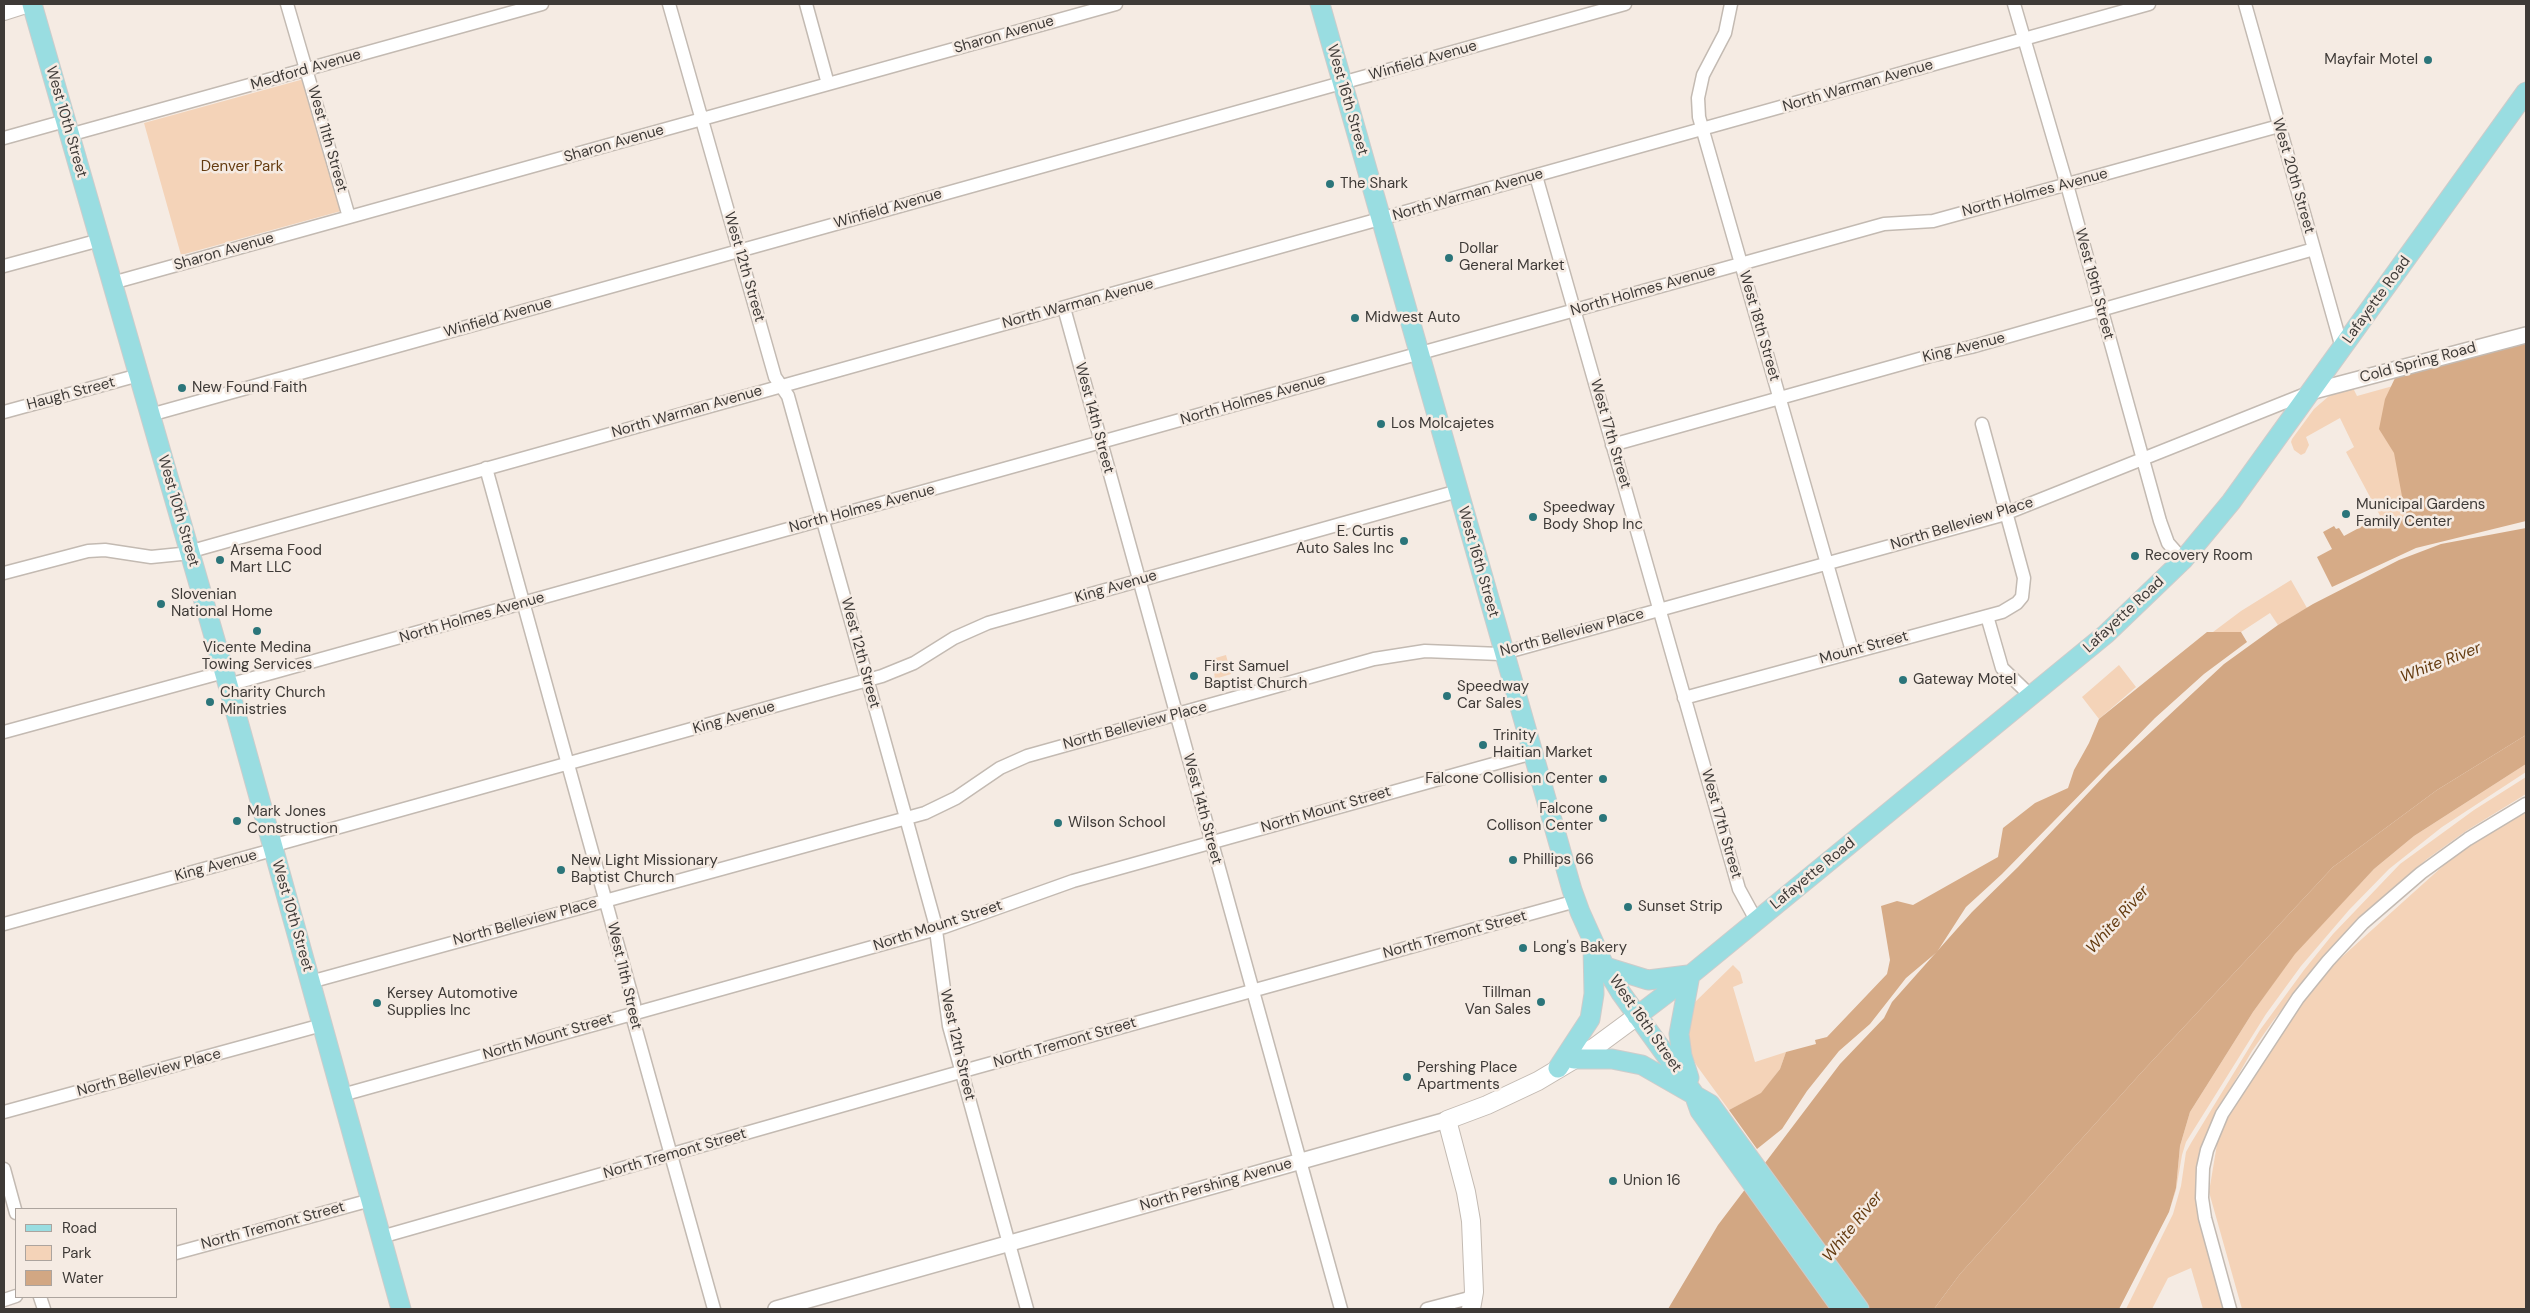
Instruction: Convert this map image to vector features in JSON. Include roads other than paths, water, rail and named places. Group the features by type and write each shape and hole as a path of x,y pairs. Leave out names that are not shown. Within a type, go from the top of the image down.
{"main road":[{"path":"4,11 26,4"},
{"name":"West 10th Street","path":"32,4 190,551 401,1309"},
{"name":"West 16th Street","path":"1320,4 1576,902 1592,941 1606,968 1637,1016 1694,1094 1710,1104 1718,1124 1842,1309"},
{"name":"Lafayette Road","path":"1637,1016 1690,975 2127,616 2183,560 2231,502 2526,92"},
{"path":"1558,1068 1590,1019 1594,994 1592,941"},
{"path":"1606,968 1648,980 1690,975 1679,1034 1682,1056 1694,1094"},
{"name":"North Pershing Avenue","path":"1447,1120 1513,1093 1595,1047 1637,1016"},
{"path":"1574,1059 1612,1059 1642,1066 1694,1094"},
{"path":"1447,1120 1466,1192 1471,1221 1472,1303"},
{"name":"West 16th Street","path":"1718,1124 1859,1309"}],"street":[{"name":"West 11th Street","path":"287,4 349,217"},
{"name":"Medford Avenue","path":"4,138 67,128 306,70 542,4"},
{"name":"West 12th Street","path":"669,4 775,377 787,393 824,520 906,818 936,929 949,1026 1027,1309"},
{"path":"806,4 828,84"},
{"name":"Sharon Avenue","path":"112,283 1116,4"},
{"name":"Winfield Avenue","path":"150,415 1625,4"},
{"name":"West 18th Street","path":"1731,4 1725,33 1707,66 1699,89 1698,112 1852,651"},
{"name":"West 19th Street","path":"2014,4 2067,185 2142,460 2165,537 2183,560"},
{"name":"North Warman Avenue","path":"4,573 88,551 109,550 151,557 190,551 2149,4"},
{"name":"West 20th Street","path":"2245,4 2342,348"},
{"name":"North Holmes Avenue","path":"4,732 226,679 524,603 1884,224 1933,221 2279,126"},
{"name":"West 17th Street","path":"1536,176 1739,889 1756,920"},
{"path":"4,266 100,240"},
{"name":"King Avenue","path":"1612,445 2102,310 2314,249"},
{"name":"West 14th Street","path":"1064,308 1341,1309"},
{"name":"Cold Spring Road","path":"2310,392 2526,335"},
{"name":"Haugh Street","path":"4,412 139,375"},
{"name":"North Belleview Place","path":"310,982 906,818 944,806 988,775 1022,758 1392,654 1425,651 1491,655 1504,653 2007,514 2310,392"},
{"path":"1982,424 2007,514"},
{"name":"West 11th Street","path":"486,468 634,1004 633,1019 714,1309"},
{"name":"King Avenue","path":"4,924 274,849 282,843 868,681 914,663 954,638 988,623 1458,491"},
{"name":"Mount Street","path":"1684,698 1852,651 2002,612 2017,603 2022,597 2024,578 2007,514"},
{"path":"1987,616 2002,668 2031,696"},
{"name":"North Mount Street","path":"342,1095 936,929 970,919 1054,886 1533,753"},
{"path":"2230,1309 2205,1218 2202,1188 2204,1164 2212,1136 2222,1114 2284,1017 2340,946 2384,903 2421,873 2468,840 2526,804"},
{"name":"North Tremont Street","path":"381,1237 1253,990 1576,902"},
{"name":"North Belleview Place","path":"4,1112 322,1025"},
{"name":"North Pershing Avenue","path":"776,1309 1447,1120"},
{"path":"4,1169 15,1209"},
{"name":"North Tremont Street","path":"178,1252 371,1200"},
{"path":"1427,1309 1472,1303"}],"water":[{"name":"White River","path":"2526,528 2526,735 2437,790 2333,867 2140,1074 1960,1274 1934,1309 1668,1309 1718,1225 1840,1064 1884,1018 1892,1002 1972,912 2018,867 2109,771 2224,664 2278,625 2313,604 2399,560 2441,544"}],"place":[{"name":"Mayfair Motel","path":"2428,60"},
{"name":"The Shark","path":"1330,184"},
{"name":"Dollar General Market","path":"1449,258"},
{"name":"Midwest Auto","path":"1355,318"},
{"name":"New Found Faith","path":"182,388"},
{"name":"Los Molcajetes","path":"1381,424"},
{"name":"Municipal Gardens Family Center","path":"2346,514"},
{"name":"Speedway Body Shop Inc","path":"1533,517"},
{"name":"E. Curtis Auto Sales Inc","path":"1404,541"},
{"name":"Recovery Room","path":"2135,556"},
{"name":"Arsema Food Mart LLC","path":"220,560"},
{"name":"Slovenian National Home","path":"161,604"},
{"name":"Vicente Medina Towing Services","path":"257,631"},
{"name":"First Samuel Baptist Church","path":"1194,676"},
{"name":"Gateway Motel","path":"1903,680"},
{"name":"Speedway Car Sales","path":"1447,696"},
{"name":"Charity Church Ministries","path":"210,702"},
{"name":"Trinity Haitian Market","path":"1483,745"},
{"name":"Falcone Collision Center","path":"1603,779"},
{"name":"Falcone Collison Center","path":"1603,818"},
{"name":"Mark Jones Construction","path":"237,821"},
{"name":"Wilson School","path":"1058,823"},
{"name":"Phillips 66","path":"1513,860"},
{"name":"New Light Missionary Baptist Church","path":"561,870"},
{"name":"Sunset Strip","path":"1628,907"},
{"name":"Long's Bakery","path":"1523,948"},
{"name":"Tillman Van Sales","path":"1541,1002"},
{"name":"Kersey Automotive Supplies Inc","path":"377,1003"},
{"name":"Pershing Place Apartments","path":"1407,1077"},
{"name":"Union 16","path":"1613,1181"}],"park label":[{"name":"Denver Park","path":"242,167"}]}
